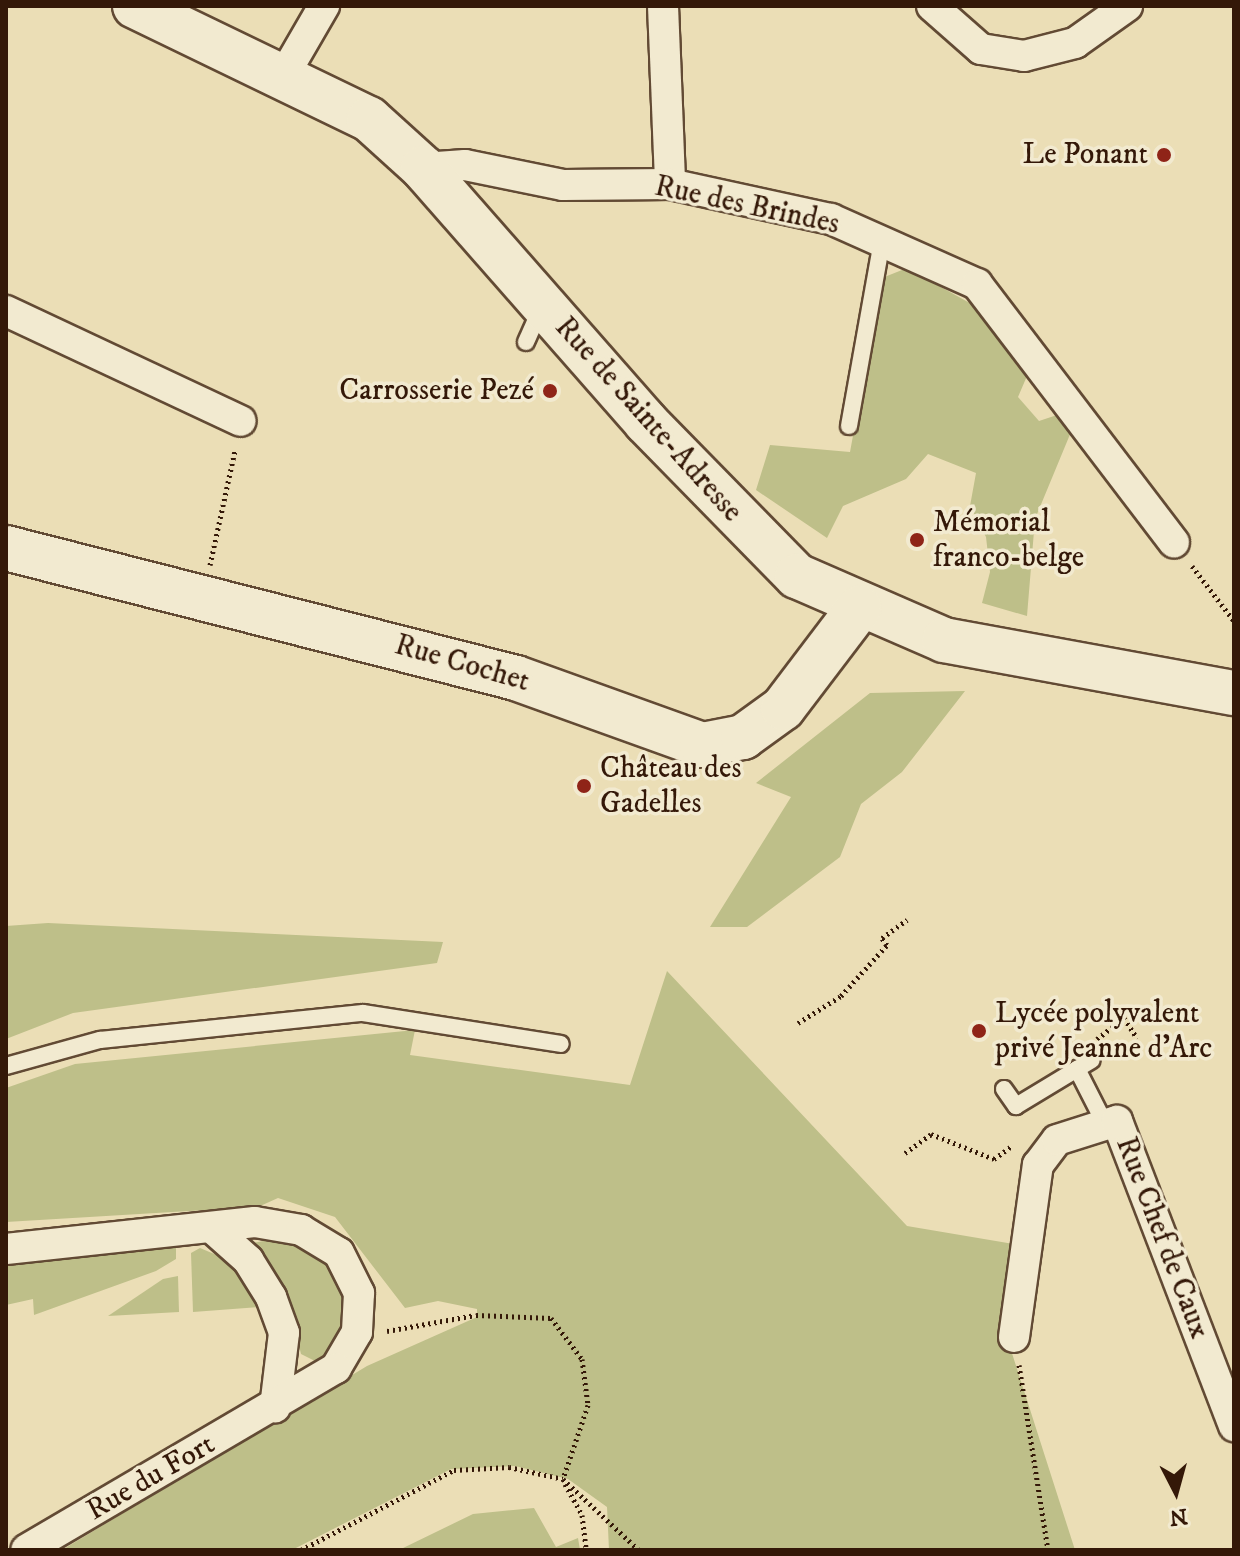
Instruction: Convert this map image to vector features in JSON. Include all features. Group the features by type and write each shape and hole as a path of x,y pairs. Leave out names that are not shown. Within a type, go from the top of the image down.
{"main road":[{"name":"Rue de Sainte-Adresse","path":"135,6 284,75 369,119 423,168 534,323 778,563 859,608 944,640 1234,693"},
{"name":"Rue Cochet","path":"6,548 516,678 702,745 743,737 783,708 859,608"}],"street":[{"path":"284,75 324,6"},
{"path":"663,6 670,184"},
{"path":"932,6 981,49 1024,56 1075,43 1127,6"},
{"name":"Rue des Brindes","path":"423,168 465,165 563,185 670,184 831,219 977,284 1174,543"},
{"path":"6,311 239,432"},
{"name":"Rue Chef de Caux","path":"1014,1337 1038,1165 1057,1140 1117,1121 1234,1426"},
{"name":"Rue du Fort","path":"6,1249 255,1222 301,1230 339,1253 359,1293 357,1332 336,1368 275,1407 26,1550"},
{"path":"211,1227 248,1260 271,1297 284,1333 275,1407"}],"lane":[{"path":"849,426 882,240"},
{"path":"6,1066 100,1040 363,1013 561,1044"},
{"path":"1004,1089 1016,1106 1092,1060"},
{"path":"1077,1069 1105,1124"}],"path":[{"path":"211,559 239,432"},
{"path":"1201,579 1234,621"},
{"path":"798,1023 841,996 887,945 882,938 907,920"},
{"path":"1097,1036 1124,1018 1137,1038"},
{"path":"905,1153 931,1134 994,1159 1022,1138"},
{"path":"382,1331 476,1315 551,1318 582,1359 588,1405 563,1479 582,1515 586,1550"},
{"path":"1014,1337 1048,1550"},
{"path":"301,1550 454,1470 509,1467 563,1479 639,1550"}],"green space":[{"path":"907,268 975,306 1027,376 1018,397 1039,421 1057,415 1071,432 1035,519 1027,616 982,603 990,572 986,537 970,506 976,473 928,454 906,479 843,506 827,538 756,490 770,445 850,452 882,278"},
{"path":"965,691 902,772 861,804 840,857 747,927 710,927 791,797 756,783 870,693"},
{"path":"48,923 443,942 437,963 73,1013 6,1039 6,926"},
{"path":"667,971 907,1226 1020,1245 1009,1344 1075,1550 609,1550 607,1507 568,1479 515,1466 451,1469 292,1550 62,1550 367,1366 477,1317 477,1309 438,1301 405,1308 335,1217 278,1198 258,1207 6,1222 6,1088 75,1064 415,1030 410,1055 630,1085"},
{"path":"285,1237 323,1255 344,1287 345,1332 319,1363 301,1354 286,1293 248,1244"},
{"path":"161,1245 176,1247 176,1259 156,1271 34,1315 33,1299 6,1305 6,1263"},
{"path":"200,1248 226,1259 261,1307 193,1312 191,1253"},
{"path":"178,1276 179,1312 108,1316 163,1279"},
{"path":"534,1508 556,1547 578,1538 580,1550 399,1550 473,1514"}],"place":[{"name":"Le Ponant","path":"1164,155"},
{"name":"Carrosserie Pezé","path":"550,391"},
{"name":"Mémorial franco-belge","path":"917,540"},
{"name":"Château des Gadelles","path":"584,786"},
{"name":"Lycée polyvalent privé Jeanne d'Arc","path":"979,1031"}]}
